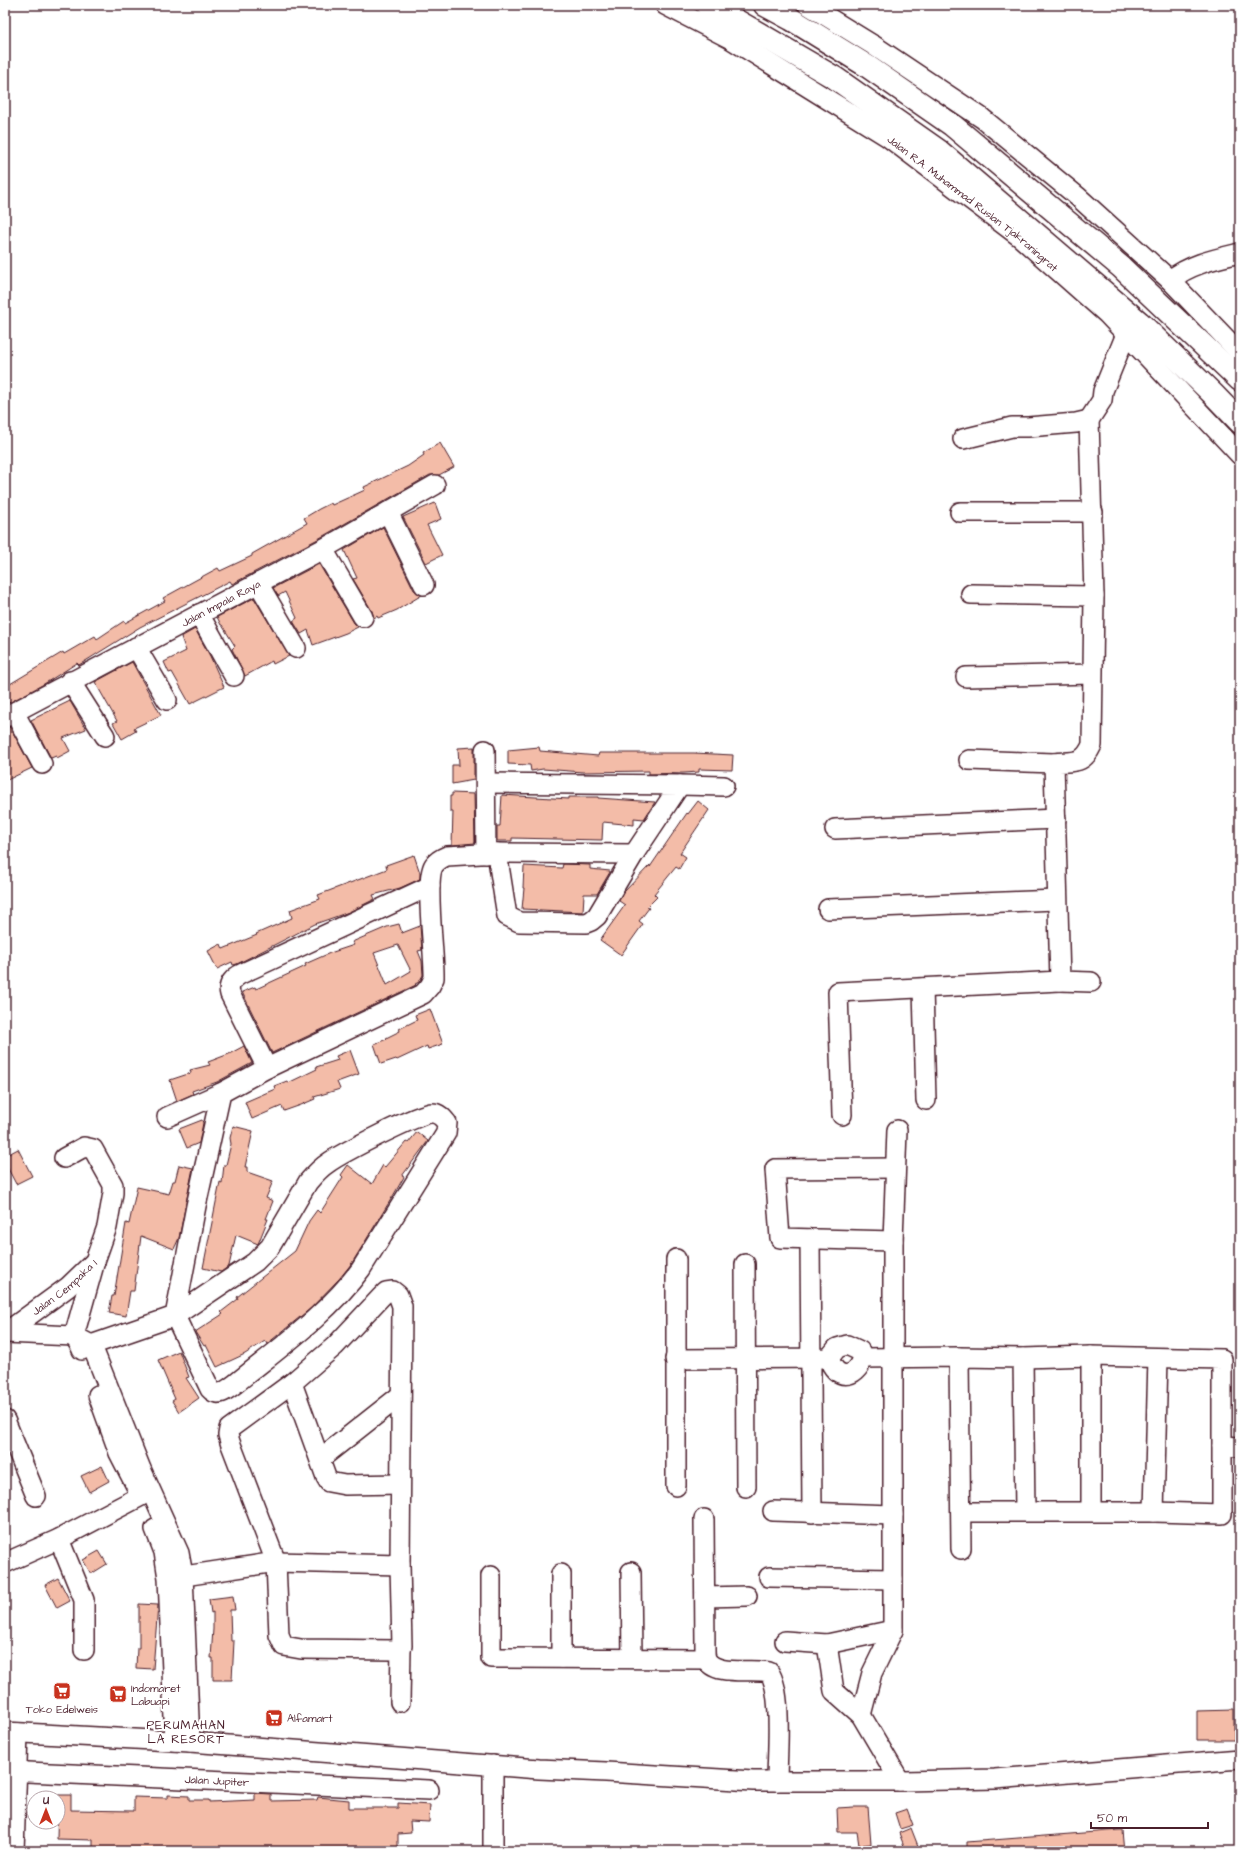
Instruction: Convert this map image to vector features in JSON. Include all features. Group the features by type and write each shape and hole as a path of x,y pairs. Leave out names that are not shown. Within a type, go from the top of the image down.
{"highway":[{"name":"Jalan R.A. Muhammad Ruslan Tjakraningrat","path":"707,5 835,78 939,151 1139,322 1240,422"},
{"path":"765,5 791,18 867,66 952,125 1121,267 1240,380"}],"street":[{"name":"Jalan R.A. Muhammad Ruslan Tjakraningrat","path":"665,5 729,38 888,137 1020,237 1107,314 1240,455"},
{"path":"808,5 873,45 982,118 1077,196 1170,280 1240,353"},
{"path":"1170,280 1181,271 1194,265 1240,253"},
{"path":"969,760 1054,763 1081,760 1087,756 1092,745 1094,596 1093,512 1089,420 1102,400 1103,391 1126,334"},
{"path":"963,439 1012,427 1076,423 1089,420"},
{"name":"Jalan Impala Raya","path":"10,714 70,681 323,549 435,486"},
{"path":"388,512 424,585"},
{"path":"960,512 1093,512"},
{"path":"323,549 363,618"},
{"path":"258,583 296,648"},
{"path":"971,594 1094,596"},
{"path":"199,614 234,676"},
{"path":"136,647 167,700"},
{"path":"966,677 1092,674"},
{"path":"70,681 105,736"},
{"path":"10,714 42,764"},
{"path":"485,750 486,783 492,853 507,916 519,922 586,923 597,916 634,854 680,785"},
{"path":"1054,763 1060,981"},
{"path":"486,783 724,786"},
{"path":"835,829 1056,819"},
{"path":"167,1117 221,1093 267,1068 424,994 434,978 430,886 434,866 441,859 447,856 492,853 634,854"},
{"path":"267,1068 230,994 228,989 231,982 243,973 430,886"},
{"path":"828,909 1057,900"},
{"path":"842,1115 838,992 1060,981 1091,982"},
{"path":"923,988 926,1100"},
{"path":"5,1333 83,1344 175,1316 255,1262 264,1253 276,1238 308,1182 315,1173 328,1163 395,1127 430,1113 442,1116 447,1123 446,1133 361,1269 348,1287 329,1306 235,1384 219,1393 213,1392 210,1389 175,1316 196,1206 221,1093"},
{"path":"861,1715 872,1673 893,1630 892,1242 897,1130"},
{"name":"Jalan Cempaka 1","path":"5,1333 68,1287 95,1261 107,1227 113,1202 113,1185 91,1147 84,1147 64,1158"},
{"path":"892,1242 780,1238 775,1169 895,1168"},
{"path":"810,1239 821,1358 812,1513"},
{"path":"676,1259 676,1486"},
{"path":"95,1261 83,1344 126,1450 141,1496 176,1577"},
{"path":"745,1264 746,1487"},
{"path":"400,1702 401,1649 403,1642 400,1565 402,1306 398,1294 393,1291 386,1292 335,1346 292,1383 232,1426 228,1435 276,1562 280,1635 284,1646 301,1649 401,1649"},
{"path":"675,1359 745,1357 821,1358 837,1348 847,1345 860,1352 863,1358 1023,1358 1091,1356 1222,1359 1231,1447 1222,1514 1091,1511 961,1512"},
{"path":"1091,1356 1091,1511"},
{"path":"959,1357 961,1549"},
{"path":"1023,1358 1025,1511"},
{"path":"1154,1512 1158,1358"},
{"path":"292,1383 327,1480 336,1484 400,1484"},
{"path":"320,1459 401,1395"},
{"path":"5,1420 36,1496"},
{"path":"126,1450 179,1553 176,1577 182,1742"},
{"path":"5,1562 59,1539 141,1496"},
{"path":"773,1511 892,1515"},
{"path":"704,1519 706,1659"},
{"path":"59,1539 84,1600 84,1650"},
{"path":"176,1577 276,1562 400,1565"},
{"path":"631,1572 632,1658"},
{"path":"561,1574 561,1658"},
{"path":"491,1576 491,1658 706,1659 716,1668 723,1670 761,1670 769,1672 773,1678 777,1699 777,1781"},
{"path":"769,1577 893,1579"},
{"path":"705,1597 747,1596"},
{"path":"785,1641 827,1644 893,1630"},
{"path":"827,1644 834,1690 861,1715 900,1781"},
{"path":"14,1851 11,1733 182,1742 493,1765 539,1770 777,1781 995,1779 1240,1759"},
{"path":"493,1765 493,1851"},
{"name":"Jalan Jupiter","path":"11,1771 429,1790"}],"building":[{"path":"440,443 454,467 439,475 430,475 318,539 232,584 230,581 140,627 79,665 77,663 44,684 5,705 5,687 63,652 64,654 95,636 97,639 124,621 125,623 165,601 163,598 218,568 220,571 252,556 252,554 307,523 304,518 331,503 332,505 365,490 364,487 408,466 424,455 423,453"},
{"path":"435,503 441,519 427,525 442,555 426,563 403,517"},
{"path":"383,527 414,590 422,595 397,610 378,618 377,616 374,618 372,611 353,579 357,578 344,550"},
{"path":"319,564 354,623 358,627 313,645 308,630 301,634 293,621 297,618 285,592 278,596 273,588"},
{"path":"254,598 289,656 273,664 272,661 245,676 232,649 235,646 217,617"},
{"path":"195,629 210,656 224,687 190,704 172,672 169,673 164,662 186,651 181,637"},
{"path":"132,662 161,715 134,728 136,731 122,739 113,723 117,721 95,682"},
{"path":"70,701 86,729 63,738 70,751 57,758 56,756 51,758 31,720"},
{"path":"10,727 32,768 5,781 5,728"},
{"path":"474,747 474,780 452,784 452,765 459,765 458,748"},
{"path":"539,747 540,751 598,756 599,753 694,753 733,755 732,770 699,769 699,772 649,774 649,771 583,772 543,769 531,771 530,765 508,764 508,750"},
{"path":"452,793 474,794 475,843 452,845 453,811 450,811 450,796 452,796"},
{"path":"502,795 569,799 569,797 598,797 655,802 644,819 634,818 634,825 603,822 602,840 512,838 512,841 497,841 497,826 500,826"},
{"path":"698,801 709,810 680,853 686,857 679,869 676,867 654,894 657,897 647,907 649,908 639,921 643,924 621,955 600,940 625,905 619,901 623,893 650,865 650,867 687,813 688,814"},
{"path":"414,855 420,873 420,879 400,888 373,895 375,899 349,912 315,924 237,964 233,965 232,962 217,969 208,951 221,944 223,949 257,935 256,934 292,918 290,910 320,899 318,895 387,869 386,865"},
{"path":"563,864 590,865 590,869 610,872 597,894 584,894 583,912 522,909 524,866 562,868"},
{"path":"399,924 402,933 420,926 422,950 418,951 422,961 423,975 419,982 415,984 416,985 272,1053 242,992 255,987 256,989 306,966 305,964 330,953 354,945 352,942 387,927","holes":["398,945 411,971 387,985 374,953"]},
{"path":"430,1009 443,1044 428,1049 427,1046 397,1060 396,1059 381,1064 374,1044 387,1039 386,1038 400,1031 399,1029 417,1020 415,1015"},
{"path":"244,1046 252,1063 217,1082 192,1091 193,1094 177,1101 170,1080 191,1073 190,1070 210,1065 208,1062 229,1054"},
{"path":"350,1050 359,1074 337,1082 340,1089 314,1097 315,1099 284,1111 282,1106 252,1119 245,1102 275,1089 274,1086 287,1081 288,1083 317,1069 316,1067 338,1060 336,1056"},
{"path":"202,1120 203,1123 199,1143 187,1148 179,1129"},
{"path":"233,1126 253,1131 245,1167 247,1167 247,1172 273,1181 266,1198 273,1201 266,1219 268,1219 258,1244 236,1235 229,1266 221,1272 203,1268 220,1182 222,1183 224,1165 226,1165 231,1144 230,1138"},
{"path":"417,1132 428,1141 402,1176 404,1177 393,1196 352,1263 340,1278 311,1308 267,1344 265,1341 245,1354 217,1367 206,1345 204,1346 195,1332 223,1314 221,1312 238,1299 237,1297 295,1251 309,1221 317,1210 320,1213 343,1177 341,1175 348,1165 372,1184 383,1165 385,1167 406,1142 408,1143"},
{"path":"18,1149 32,1176 16,1184 5,1163 5,1156"},
{"path":"179,1165 193,1168 179,1238 174,1249 141,1236 134,1291 130,1291 126,1316 109,1313 112,1296 114,1296 126,1223 129,1224 137,1187 169,1194 173,1181 175,1181"},
{"path":"179,1351 189,1377 186,1378 199,1398 179,1412 172,1401 175,1399 158,1360"},
{"path":"102,1466 109,1481 89,1492 81,1476"},
{"path":"99,1551 107,1564 91,1574 83,1560"},
{"path":"58,1578 70,1601 57,1608 45,1585"},
{"path":"233,1596 235,1610 230,1610 231,1641 234,1641 232,1680 213,1680 213,1658 211,1658 213,1612 211,1613 209,1599"},
{"path":"139,1604 158,1605 153,1669 136,1668 137,1648 139,1648"},
{"path":"1234,1710 1234,1740 1197,1740 1197,1711"},
{"path":"255,1793 271,1794 271,1801 317,1800 318,1797 349,1800 349,1808 398,1808 398,1803 430,1805 429,1822 410,1821 411,1833 398,1834 398,1851 278,1851 278,1848 249,1851 113,1851 93,1850 93,1840 57,1839 57,1830 66,1830 66,1795 71,1795 71,1810 134,1811 134,1797 168,1798 168,1795 189,1796 189,1800 209,1800 209,1802 255,1800"},
{"path":"868,1807 871,1844 859,1845 857,1832 838,1832 837,1808"},
{"path":"907,1809 913,1825 900,1829 895,1813"},
{"path":"911,1828 920,1851 906,1851 899,1833"},
{"path":"1122,1830 1124,1851 967,1851 967,1842"}],"place":[{"name":"Toko Edelweis","path":"62,1691"},
{"name":"Indomaret Labuapi","path":"118,1694"},
{"name":"Alfamart","path":"274,1718"}],"district":[{"name":"PERUMAHAN LA RESORT","path":"186,1732"}]}
